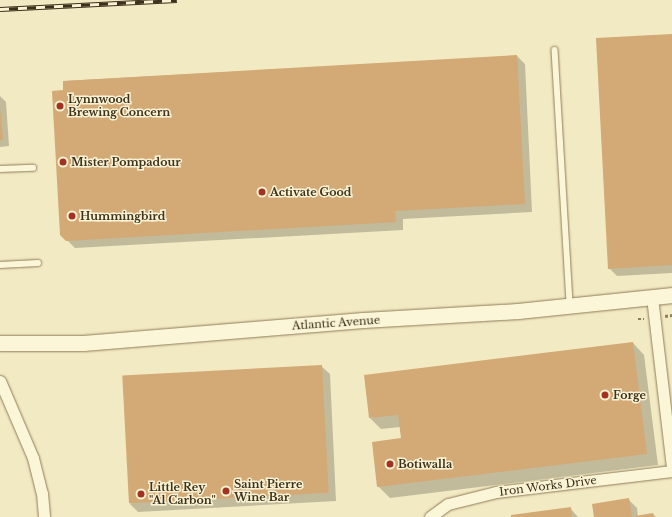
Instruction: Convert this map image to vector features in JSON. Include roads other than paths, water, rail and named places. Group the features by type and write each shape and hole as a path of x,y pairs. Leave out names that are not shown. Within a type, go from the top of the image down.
{"main road":[{"name":"Atlantic Avenue","path":"0,343 83,343 570,306 672,295"}],"street":[{"path":"652,297 672,468"},
{"path":"0,381 33,458 42,492 44,517"},
{"name":"Iron Works Drive","path":"430,517 448,504 496,492 672,471"}],"lane":[{"path":"555,50 570,306"},
{"path":"0,169 33,168"},
{"path":"0,265 38,263"}],"railway":[{"path":"0,9 177,0"}],"place":[{"name":"Lynnwood Brewing Concern","path":"60,106"},
{"name":"Mister Pompadour","path":"63,162"},
{"name":"Activate Good","path":"262,192"},
{"name":"Hummingbird","path":"72,216"},
{"name":"Forge","path":"605,395"},
{"name":"Botiwalla","path":"390,464"},
{"name":"Saint Pierre Wine Bar","path":"226,491"},
{"name":"Little Rey \"Al Carbon\"","path":"141,494"}]}
